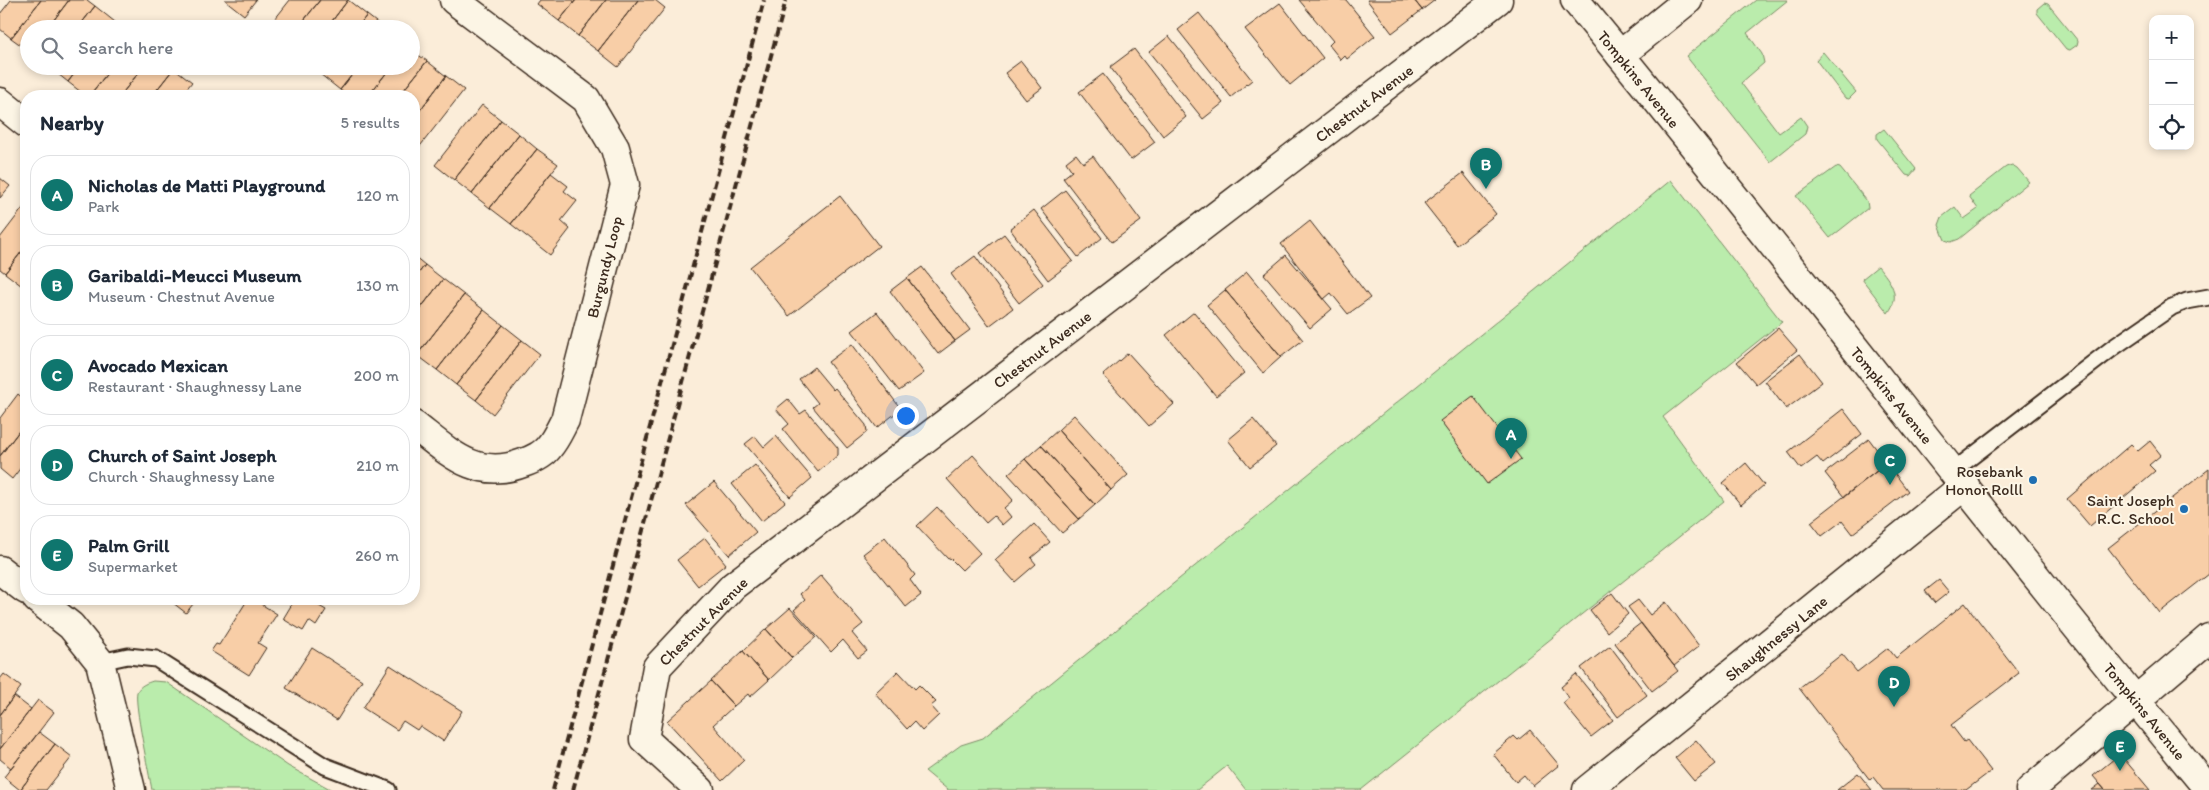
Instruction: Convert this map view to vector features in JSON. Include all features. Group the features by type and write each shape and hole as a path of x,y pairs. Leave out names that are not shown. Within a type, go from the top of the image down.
{"street":[{"name":"Burgundy Loop","path":"420,429 452,454 481,469 510,468 532,460 548,448 565,420 625,185 615,148 586,100 454,0"},
{"name":"Chestnut Avenue","path":"700,790 644,739 657,667 734,586 1498,0"},
{"name":"Tompkins Avenue","path":"1575,0 2209,790"},
{"path":"1620,55 1688,0"},
{"path":"0,102 20,118"},
{"name":"Shaughnessy Lane","path":"1587,790 1959,478"},
{"path":"0,570 20,585"},
{"path":"45,605 71,626 100,662 131,790"},
{"path":"2030,790 2209,638"}],"lane":[{"path":"1959,478 2106,353 2172,307 2187,301 2209,297"},
{"path":"100,662 128,656 156,659 325,766 388,790"}],"green space":[{"path":"1756,0 1788,0 1747,33 1762,54 1764,63 1741,83 1779,133 1801,117 1807,126 1805,134 1770,162 1686,56"},
{"path":"2044,3 2048,4 2078,41 2077,45 2070,50 2066,49 2037,13 2037,9"},
{"path":"1823,52 1856,92 1849,99 1845,98 1816,60"},
{"path":"1884,129 1916,169 1910,176 1906,175 1877,139 1877,134"},
{"path":"2012,165 2029,182 1959,239 1951,242 1945,240 1939,225 1942,217 1955,207 1964,219 1978,209 1969,196 2006,167"},
{"path":"1836,167 1840,168 1867,201 1868,208 1830,238 1796,196"},
{"path":"1671,180 1782,322 1663,417 1724,501 1361,790 1246,790 1227,766 1197,790 948,790 925,771 961,745 983,738"},
{"path":"1878,266 1893,288 1894,300 1888,313 1862,279"},
{"path":"153,681 166,682 288,766 332,790 152,790 140,724 137,692 144,685"}],"building":[{"path":"11,0 41,0 25,20 20,20 20,27 11,38 0,29 0,14"},
{"path":"41,0 69,0 54,20 25,20"},
{"path":"69,0 87,0 95,6 84,20 54,20"},
{"path":"225,0 256,0 244,15"},
{"path":"290,0 320,0 304,20 274,20"},
{"path":"320,0 348,0 333,20 304,20"},
{"path":"348,0 367,15 363,20 333,20"},
{"path":"540,0 576,0 559,21 537,4"},
{"path":"576,0 606,0 578,36 559,21"},
{"path":"606,0 638,0 598,51 578,36"},
{"path":"638,0 655,0 665,8 618,67 598,51"},
{"path":"1299,0 1346,0 1375,36 1347,59 1345,56 1341,60 1329,45 1333,41"},
{"path":"1367,0 1414,0 1422,10 1392,33"},
{"path":"1414,0 1435,0 1422,10"},
{"path":"1280,3 1323,58 1290,85 1245,29"},
{"path":"95,6 112,20 84,20"},
{"path":"1199,13 1252,80 1231,97 1178,30"},
{"path":"367,15 373,20 363,20"},
{"path":"20,27 20,44 11,38"},
{"path":"1169,36 1223,103 1203,119 1149,52"},
{"path":"1134,49 1186,117 1163,136 1110,67"},
{"path":"420,56 427,61 420,70"},
{"path":"427,61 446,76 420,110 420,90 404,90 416,75 420,75 420,70"},
{"path":"1021,61 1042,88 1026,100 1005,73"},
{"path":"1103,74 1155,142 1131,160 1079,92"},
{"path":"59,75 73,75 68,82"},
{"path":"73,75 106,75 94,90 78,90 68,82"},
{"path":"106,75 137,75 125,90 94,90"},
{"path":"137,75 168,75 157,90 125,90"},
{"path":"168,75 183,75 192,82 186,90 157,90"},
{"path":"321,75 352,75 340,90"},
{"path":"352,75 385,75 373,90 340,90"},
{"path":"385,75 416,75 404,90 373,90"},
{"path":"446,76 464,90 420,146 420,110"},
{"path":"482,105 501,120 454,180 435,165"},
{"path":"501,120 519,134 472,194 454,180"},
{"path":"519,134 537,149 490,208 472,194"},
{"path":"537,149 558,164 511,224 490,208"},
{"path":"1076,154 1083,163 1093,156 1141,221 1112,242 1063,178 1072,171 1066,162"},
{"path":"551,173 568,186 564,191 577,201 561,221 570,229 550,255 511,224"},
{"path":"1463,173 1496,214 1457,245 1424,203"},
{"path":"0,178 10,186 0,198"},
{"path":"1065,190 1102,238 1078,257 1041,209"},
{"path":"840,196 879,246 789,316 750,267"},
{"path":"1034,210 1073,261 1048,280 1010,229"},
{"path":"20,212 20,254 5,273 0,269 0,238"},
{"path":"1310,221 1370,298 1348,314 1331,293 1324,299 1281,244"},
{"path":"1004,234 1043,284 1019,303 980,253"},
{"path":"20,254 20,284 5,273"},
{"path":"1286,255 1332,309 1310,328 1264,274"},
{"path":"975,256 1013,308 989,326 951,274"},
{"path":"420,261 425,265 420,271"},
{"path":"425,265 443,279 420,309 420,271"},
{"path":"922,267 970,330 955,341 907,278"},
{"path":"1247,272 1303,340 1281,357 1225,290"},
{"path":"907,278 955,341 938,354 890,291"},
{"path":"443,279 464,295 420,351 420,309"},
{"path":"1225,290 1281,357 1263,373 1207,305"},
{"path":"464,295 484,310 437,370 420,357 420,351"},
{"path":"484,310 503,325 456,385 437,370"},
{"path":"877,312 924,373 899,391 852,331"},
{"path":"1194,312 1244,373 1216,396 1166,335"},
{"path":"503,325 522,340 476,400 456,385"},
{"path":"1778,328 1797,350 1756,384 1737,362"},
{"path":"522,340 540,354 493,414 476,400"},
{"path":"852,344 901,409 877,428 828,362"},
{"path":"1128,353 1174,404 1149,426 1103,375"},
{"path":"1800,354 1822,382 1786,409 1765,381"},
{"path":"814,367 833,390 835,388 866,425 867,432 847,448 813,407 818,403 799,379"},
{"path":"18,394 20,396 20,430 0,456 0,418"},
{"path":"1473,396 1521,459 1487,484 1440,421"},
{"path":"788,399 800,414 806,410 838,448 838,455 818,472 783,429 789,424 776,409"},
{"path":"1843,409 1862,434 1823,464 1817,457 1801,469 1788,452"},
{"path":"1074,415 1128,475 1111,490 1058,430"},
{"path":"1253,419 1276,446 1250,467 1228,440"},
{"path":"20,430 20,469 12,479 0,469 0,456"},
{"path":"1058,430 1111,490 1095,505 1041,445"},
{"path":"755,436 764,447 776,436 812,478 790,497 745,444"},
{"path":"1869,439 1887,463 1844,497 1825,473"},
{"path":"2150,441 2161,455 2149,465 2155,471 2090,526 2067,499 2131,444 2138,451"},
{"path":"1041,445 1095,505 1079,519 1025,459"},
{"path":"973,455 1013,500 1004,508 1011,517 1002,525 994,516 986,523 947,479"},
{"path":"1025,459 1079,519 1062,533 1008,474"},
{"path":"1746,463 1764,485 1741,505 1723,483"},
{"path":"1887,463 1908,491 1852,534 1842,521 1822,536 1811,522"},
{"path":"755,465 785,502 762,521 732,484"},
{"name":"Saint Joseph R.C. School","path":"2209,469 2209,574 2159,613 2108,548"},
{"path":"714,482 756,532 729,555 686,505"},
{"path":"937,507 980,553 962,570 950,558 948,559 917,526"},
{"path":"1034,524 1050,542 1031,558 1036,564 1015,582 995,560"},
{"path":"885,537 915,575 910,580 921,595 906,607 863,554"},
{"path":"705,538 726,564 698,586 677,560"},
{"path":"821,575 863,624 852,633 867,651 858,658 843,640 831,652 794,610 805,600 800,594"},
{"path":"1939,580 1949,592 1935,603 1925,591"},
{"path":"1612,593 1628,614 1607,632 1590,610"},
{"path":"1638,600 1650,615 1666,602 1699,646 1674,666 1628,607"},
{"path":"1965,603 2019,673 1951,725 1964,742 1967,740 1991,771 1966,790 1883,790 1873,777 1870,780 1799,688 1842,654 1857,672 1888,648 1896,658"},
{"path":"176,605 192,605 186,613"},
{"path":"244,605 263,605 277,614 258,643 266,648 249,675 211,651 216,644 219,645"},
{"path":"291,605 317,605 326,610 316,626 309,621 303,631 283,619"},
{"path":"790,608 816,637 792,658 766,629"},
{"path":"1641,623 1678,671 1652,691 1615,643"},
{"path":"766,629 792,658 769,680 743,651"},
{"path":"1610,646 1647,695 1618,717 1581,668"},
{"path":"312,648 362,680 337,720 286,688"},
{"path":"743,651 769,680 750,697 748,694 734,706 711,681"},
{"path":"390,665 462,711 443,741 420,726 417,730 403,721 397,730 363,708"},
{"path":"898,671 915,689 919,685 936,702 931,706 939,715 922,731 914,722 907,729 875,693"},
{"path":"4,674 21,687 0,715 0,679"},
{"path":"1576,674 1613,720 1591,737 1563,703 1569,698 1561,687"},
{"path":"711,681 734,706 713,725 744,760 722,781 667,721"},
{"path":"14,696 31,709 0,749 0,715"},
{"path":"38,700 54,712 11,768 0,759 0,749"},
{"path":"1530,730 1559,765 1533,786 1524,775 1516,782 1493,754 1514,736 1518,740"},
{"path":"39,732 55,744 20,790 4,777"},
{"path":"1696,740 1716,764 1694,781 1675,758"},
{"path":"55,744 72,757 46,790 20,790"},
{"path":"2120,754 2150,790 2105,790 2093,776"},
{"path":"1858,773 1872,790 1837,790"},
{"path":"2100,784 2105,790 2092,790"}],"railway":[{"path":"553,790 764,0"},
{"path":"573,790 786,0"}],"place":[{"name":"Garibaldi-Meucci Museum","path":"1486,189"},
{"name":"Nicholas de Matti Playground","path":"1511,459"},
{"name":"Rosebank Honor Rolll","path":"2033,480"},
{"name":"Avocado Mexican","path":"1890,485"},
{"name":"Saint Joseph R.C. School","path":"2184,509"},
{"name":"Church of Saint Joseph","path":"1894,707"},
{"name":"Palm Grill","path":"2120,771"}]}
